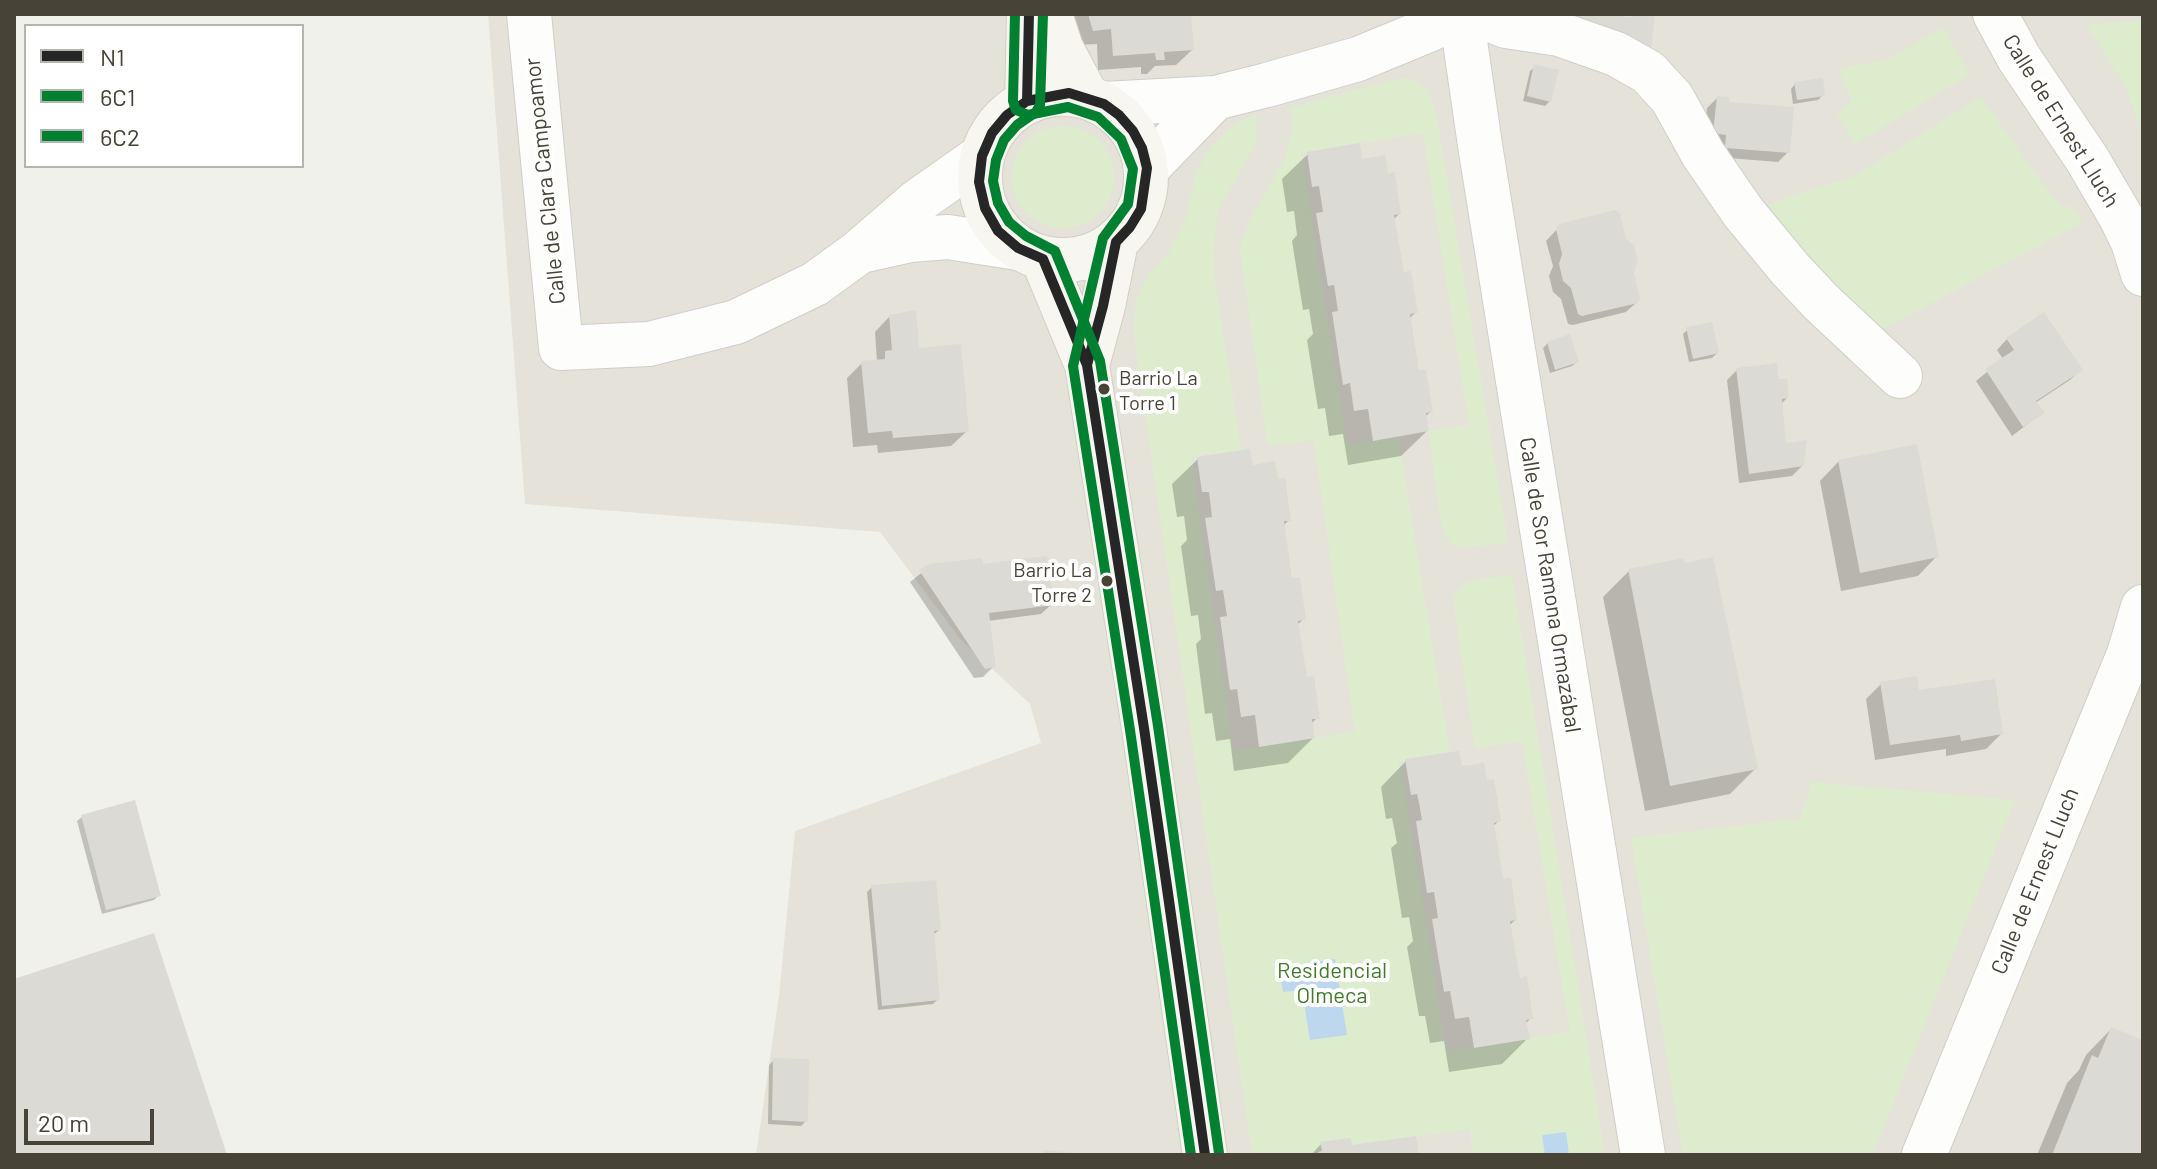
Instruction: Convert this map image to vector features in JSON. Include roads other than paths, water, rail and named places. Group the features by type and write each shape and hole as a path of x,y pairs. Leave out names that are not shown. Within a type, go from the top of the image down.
{"main road":[{"path":"1027,101 1029,14"},
{"path":"1050,14 1061,48 1096,100"},
{"path":"1069,93 1096,100 1119,115 1142,148 1147,168 1141,209 1130,227 1104,251 1075,261 1030,254 998,231 985,208 979,182 982,156 992,133 1007,115 1027,101 1069,93"},
{"path":"1087,365 1116,242"},
{"path":"1030,254 1087,365 1144,728 1205,1155"}],"street":[{"name":"Calle de Clara Campoamor","path":"529,14 561,348 649,344 736,322 815,284 859,252"},
{"path":"1096,100 1215,98 1358,59 1431,29 1451,14"},
{"name":"Calle de Sor Ramona Ormazábal","path":"1461,14 1643,1155"},
{"path":"1476,14 1506,26 1559,34 1616,54 1648,72 1672,98 1703,154 1762,235 1821,302 1900,376"},
{"name":"Calle de Ernest Lluch","path":"1995,14 2019,58 2087,159 2132,216 2133,242 2143,274"},
{"path":"1147,168 1215,98"},
{"path":"859,252 918,201 982,156"},
{"path":"859,252 910,240 948,237 1030,254"},
{"name":"Calle de Ernest Lluch","path":"1924,1155 2129,654 2143,607"}],"water":[{"path":"1335,959 1347,1035 1310,1040 1302,990 1283,992 1279,967"},
{"path":"1566,1132 1569,1155 1545,1155 1542,1135"}],"place":[{"name":"Barrio La Torre 1","path":"1104,389"},
{"name":"Barrio La Torre 2","path":"1107,581"}],"park label":[{"name":"Residencial Olmeca","path":"1332,984"}]}
